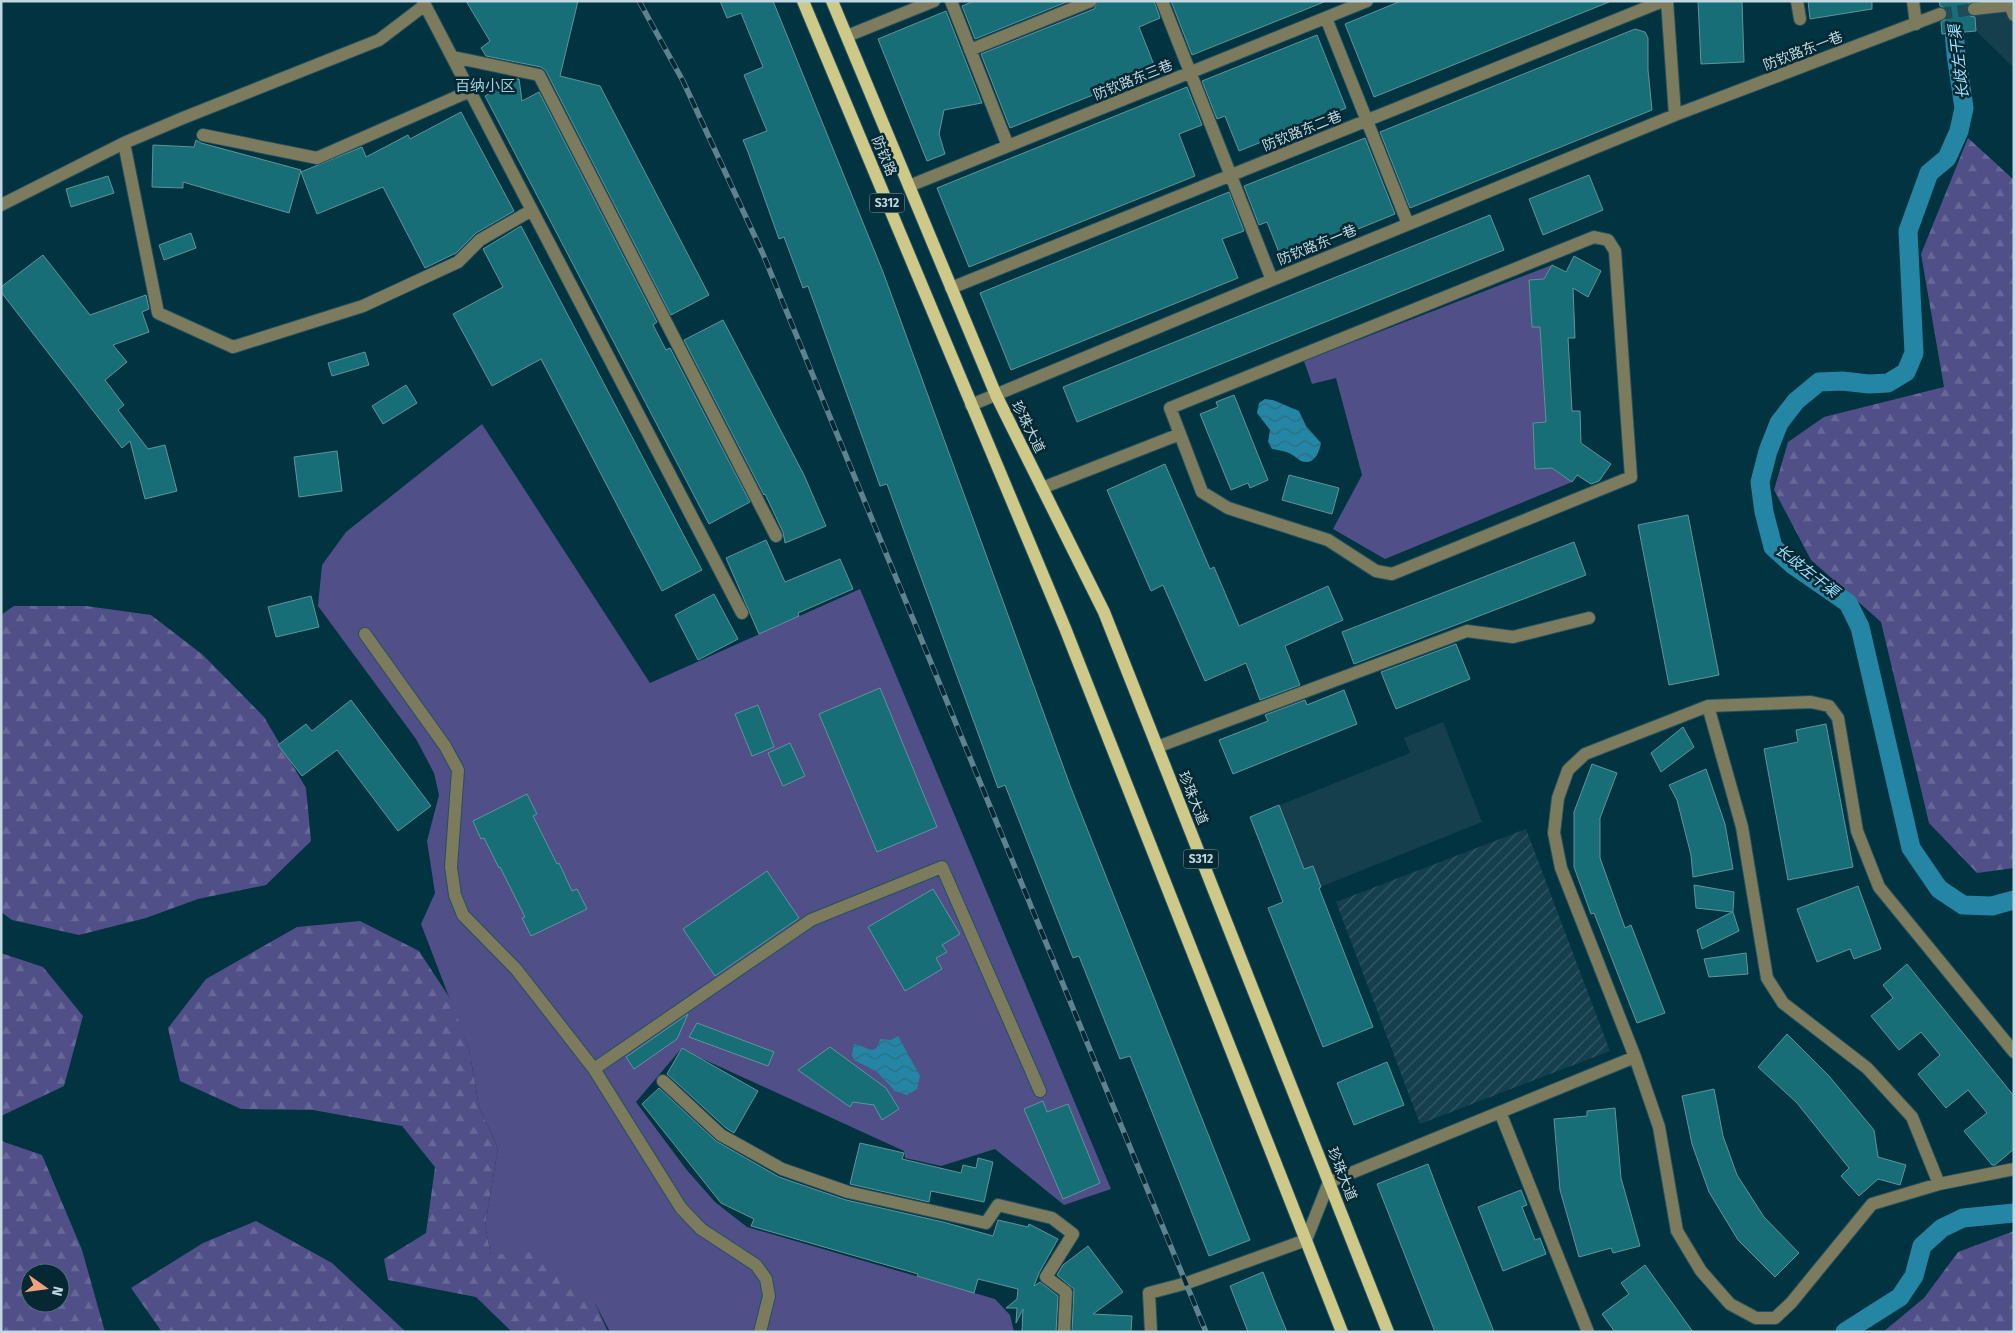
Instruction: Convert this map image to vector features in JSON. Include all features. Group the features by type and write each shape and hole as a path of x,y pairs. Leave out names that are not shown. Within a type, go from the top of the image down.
{"main road":[{"name":"防钦路","path":"803,1 971,406"},
{"name":"防钦路","path":"832,1 996,395"},
{"name":"珍珠大道","path":"996,395 1104,612 1388,1332"},
{"name":"S312","path":"971,406 1068,638 1342,1332"}],"street":[{"path":"847,36 934,1"},
{"path":"951,1 1008,146"},
{"path":"970,50 1091,1"},
{"path":"1162,1 1272,280"},
{"name":"防钦路东三巷","path":"909,186 1367,1"},
{"name":"防钦路东二巷","path":"952,288 1663,1"},
{"path":"1667,1 1675,115"},
{"path":"1797,1 1800,20"},
{"path":"1913,1 1916,24"},
{"path":"1,205 124,143 379,40 424,3 742,614"},
{"path":"1974,9 2012,8"},
{"name":"防钦路东一巷","path":"971,406 1675,115 1940,14"},
{"path":"1326,18 1408,224"},
{"path":"452,57 539,75 776,536"},
{"path":"203,135 317,158 470,91"},
{"path":"124,143 158,313 233,346 363,306 458,262 480,240 532,210"},
{"path":"1594,237 1608,240 1616,251 1631,477 1392,574 1376,571 1328,540 1228,508 1214,500 1202,492 1180,434 1170,408 1594,237"},
{"path":"1042,488 1180,434"},
{"path":"1157,747 1467,631 1513,637 1589,618"},
{"path":"364,634 445,746 458,770 451,868 455,895 463,915 516,969 594,1069 681,1208 701,1229 756,1265 766,1279 769,1296 760,1332"},
{"path":"2014,1052 1879,887 1857,831 1838,718 1829,706 1811,702 1708,706 1585,754 1568,770 1558,798 1554,833 1561,868 1660,1127 1677,1232 1706,1278 1730,1304 1756,1318 1775,1318 1792,1303 1872,1204 1939,1184 2014,1169"},
{"path":"1708,706 1742,827 1767,978 1783,1003 1867,1068 1912,1117 1939,1184"},
{"path":"594,1069 811,920 942,867 1040,1091"},
{"path":"1151,1332 1150,1293 1186,1283 1306,1240 1329,1182 1635,1058"},
{"path":"663,1081 721,1135 782,1169 848,1192 986,1223 998,1205 1052,1218 1073,1234 1046,1277 1066,1292 1064,1332"},
{"path":"1500,1112 1588,1332"}],"shaded area":[{"path":"1939,1 2014,1 2014,71 2013,67 1976,31 1942,34"},
{"path":"1443,722 1482,822 1283,902 1250,817 1410,753 1404,738"},
{"path":"1526,829 1610,1051 1420,1124 1336,902"}],"green space":[{"path":"1968,138 2014,180 2014,868 1977,873 1929,823 1881,622 1811,560 1774,490 1788,442 1824,417 1944,387 1921,254"},
{"path":"1552,265 1544,279 1529,280 1532,327 1540,327 1546,422 1533,423 1535,469 1552,468 1572,482 1385,559 1333,529 1362,475 1336,378 1312,384 1304,361"},
{"path":"482,424 650,683 860,589 1111,1189 1064,1205 995,1149 941,1166 905,1158 904,1151 681,1049 636,1102 686,1169 715,1202 747,1227 995,1299 1010,1315 1014,1332 610,1332 595,1303 491,1255 485,1226 498,1148 479,1107 469,1049 421,924 435,893 427,841 439,795 434,773 416,739 318,606 322,565 346,532"},
{"path":"14,606 86,606 151,615 203,655 264,717 306,788 311,841 266,885 198,899 146,918 79,935 12,920 1,912 1,615"},
{"path":"360,921 419,951 451,1000 469,1049 479,1107 498,1148 485,1226 491,1255 536,1251 595,1303 608,1332 512,1332 476,1297 388,1280 384,1259 426,1233 435,1167 402,1126 313,1110 241,1109 180,1081 168,1028 206,979 297,927"},
{"path":"1,953 43,967 83,1016 64,1086 1,1116"},
{"path":"1,1139 4,1142 42,1155 82,1250 105,1332 1,1332"},
{"path":"256,1221 332,1263 406,1332 162,1332 131,1288 203,1243"},
{"path":"2014,1231 2014,1332 1883,1332 1924,1298 1958,1252"}],"water":[{"path":"1265,399 1273,400 1299,411 1306,426 1321,443 1319,451 1313,460 1309,462 1301,461 1289,453 1272,449 1268,442 1270,430 1257,413 1259,403"},
{"path":"898,1036 920,1076 917,1089 907,1095 895,1091 877,1072 854,1060 852,1055 854,1044 873,1050 878,1045 880,1039 891,1040"}],"building":[{"path":"466,1 578,1 560,76 600,86 709,295 671,315 546,71 541,67 486,56 481,48 490,41"},
{"path":"720,1 773,1 883,272 1071,788 1250,1240 1209,1256 1130,1056 1120,1059 1079,956 1073,958 1005,785 998,788 887,484 880,486 808,286 803,288 784,237 779,239 743,140 767,131 744,75 763,67 741,13 727,18"},
{"path":"974,1 1069,1 975,39 962,6"},
{"path":"1099,1 1154,1 1160,18 1139,27 1156,70 1010,128 981,54 1094,9"},
{"path":"1171,1 1324,1 1324,2 1192,55"},
{"path":"1401,1 1609,2 1374,97 1345,24"},
{"path":"1698,1 1742,1 1744,62 1701,64"},
{"path":"1808,1 1872,1 1872,9 1810,19"},
{"path":"1939,1 1972,1 1967,5 1966,10 1970,16 1975,17 1976,31 1942,34 1941,22 1948,15 1945,8 1940,6"},
{"path":"946,11 982,103 944,110 939,134 945,154 927,161 878,39"},
{"path":"1635,29 1645,32 1648,38 1648,70 1652,110 1410,208 1380,132"},
{"path":"1317,35 1346,108 1239,151 1225,116 1217,119 1202,81"},
{"path":"519,79 522,101 539,92 657,322 653,325 666,350 670,348 750,502 709,524 485,96"},
{"path":"1187,87 1202,125 1179,134 1195,176 969,267 937,188"},
{"path":"461,112 514,211 476,233 456,253 425,268 383,187 317,214 301,172 362,147 366,157 408,135 410,139"},
{"path":"1365,138 1395,214 1282,260 1267,222 1259,225 1244,186"},
{"path":"196,140 201,143 301,170 289,213 183,182 183,188 152,187 153,145 194,147"},
{"path":"1589,175 1603,210 1543,235 1529,199"},
{"path":"108,176 114,193 71,207 66,189"},
{"path":"1229,192 1244,231 1222,239 1238,278 1011,370 980,293"},
{"path":"1490,215 1504,250 1077,422 1063,387"},
{"path":"521,226 702,570 662,591 541,359 492,386 453,314 503,287 483,249"},
{"path":"191,233 196,248 164,260 159,245"},
{"path":"43,255 90,315 146,295 149,309 142,312 149,332 113,345 127,362 105,380 124,405 118,410 148,449 165,445 177,491 145,499 130,441 122,448 1,292 1,287"},
{"path":"1574,256 1601,271 1588,297 1573,288 1575,338 1568,338 1572,411 1580,411 1581,443 1611,464 1599,481 1591,484 1577,475 1572,482 1552,468 1535,469 1533,423 1546,422 1540,327 1532,327 1529,280 1544,279 1552,265 1566,272"},
{"path":"723,320 804,475 826,526 785,543 783,532 765,494 684,340"},
{"path":"365,352 369,365 332,376 328,363"},
{"path":"406,385 417,403 383,424 372,406"},
{"path":"1234,395 1268,480 1250,488 1248,483 1231,490 1200,414 1218,407 1216,402"},
{"path":"337,451 342,491 299,497 294,457"},
{"path":"1165,464 1210,569 1214,567 1239,626 1328,586 1343,620 1285,646 1300,685 1260,700 1246,663 1205,681 1163,585 1151,591 1107,490"},
{"path":"1289,475 1339,488 1332,514 1282,500"},
{"path":"1688,515 1719,675 1669,685 1638,525"},
{"path":"766,540 785,582 840,559 853,589 798,613 799,616 759,634 726,558"},
{"path":"1574,542 1586,575 1354,664 1342,632"},
{"path":"714,594 738,639 698,660 675,615"},
{"path":"311,596 319,627 276,637 268,607"},
{"path":"1456,644 1470,679 1396,709 1381,672"},
{"path":"880,688 937,827 877,852 819,714"},
{"path":"1344,690 1357,724 1233,774 1219,740 1268,721 1265,715 1305,700 1307,705"},
{"path":"351,700 431,806 398,831 337,750 302,776 278,745 306,724 312,731"},
{"path":"758,705 774,747 752,756 735,714"},
{"path":"1826,724 1853,867 1788,880 1764,749 1798,742 1796,730"},
{"path":"1683,727 1694,747 1661,772 1651,753"},
{"path":"790,743 805,776 783,786 768,753"},
{"path":"1592,764 1617,773 1600,818 1600,858 1625,928 1631,925 1665,1013 1637,1023 1594,913 1591,914 1574,867 1574,812"},
{"path":"1706,769 1725,824 1733,869 1693,877 1691,855 1677,800 1669,785"},
{"path":"527,794 537,814 533,816 557,864 559,863 572,891 577,889 587,909 531,936 522,918 525,917 500,867 484,838 481,839 473,821"},
{"path":"1279,805 1304,869 1313,866 1321,887 1319,888 1373,1027 1323,1047 1268,908 1283,902 1250,817"},
{"path":"767,871 799,918 715,976 683,929"},
{"path":"1694,885 1734,892 1733,912 1739,931 1702,949 1697,930 1732,912 1696,908"},
{"path":"1858,886 1881,949 1854,959 1850,949 1817,962 1797,909"},
{"path":"933,889 960,934 942,945 947,952 936,958 942,969 905,991 868,927"},
{"path":"1746,953 1748,974 1709,977 1704,959"},
{"path":"1907,964 2014,1096 2014,1149 1995,1165 1992,1165 1964,1131 1987,1113 1968,1090 1946,1108 1918,1074 1940,1055 1921,1032 1899,1050 1871,1016 1893,998 1883,985"},
{"path":"688,1014 677,1039 634,1069 626,1057"},
{"path":"697,1023 774,1052 768,1066 689,1037"},
{"path":"1787,1034 1829,1076 1874,1130 1878,1157 1906,1165 1900,1185 1878,1179 1859,1196 1841,1176 1849,1168 1797,1103 1758,1067"},
{"path":"830,1047 886,1088 899,1109 882,1120 874,1105 853,1102 850,1107 798,1070"},
{"path":"682,1048 758,1091 734,1133 726,1128 667,1074"},
{"path":"1387,1062 1404,1105 1354,1125 1337,1083"},
{"path":"659,1088 716,1141 779,1177 846,1200 943,1222 993,1236 998,1220 1028,1227 1029,1224 1058,1239 1034,1286 1040,1282 1058,1296 1056,1332 1022,1332 1023,1309 1016,1323 1017,1308 1006,1308 1017,1299 1018,1289 978,1279 974,1293 917,1276 918,1274 751,1226 754,1219 721,1203 642,1104"},
{"path":"1714,1089 1723,1136 1737,1175 1764,1217 1799,1253 1775,1277 1738,1240 1709,1192 1692,1144 1682,1096"},
{"path":"1043,1101 1047,1112 1068,1104 1100,1183 1063,1199 1024,1109"},
{"path":"1615,1108 1621,1178 1640,1246 1613,1253 1611,1248 1579,1257 1560,1190 1554,1119 1587,1116 1587,1111"},
{"path":"860,1143 904,1153 902,1159 961,1173 963,1165 976,1168 978,1158 993,1162 984,1202 931,1191 929,1202 850,1184"},
{"path":"1428,1164 1494,1332 1435,1332 1377,1184"},
{"path":"1521,1190 1527,1205 1522,1207 1535,1240 1540,1238 1546,1254 1503,1271 1478,1207"},
{"path":"1088,1246 1123,1292 1093,1314 1132,1316 1131,1332 1072,1332 1074,1289 1057,1275 1063,1265"},
{"path":"1645,1265 1693,1332 1615,1332 1602,1314 1629,1294 1621,1283"},
{"path":"1263,1272 1287,1332 1248,1332 1230,1286"}],"waterway":[{"name":"长歧左干渠","path":"1952,7 1956,54 1964,108 1959,131 1947,158 1929,173 1908,231 1914,353 1906,372 1888,383 1819,382 1796,401 1779,423 1768,451 1760,482 1764,512 1773,547 1793,565 1848,603 1860,627 1911,848 1939,889 1963,905 1992,906 2014,900"},
{"name":"长歧左干渠","path":"1845,1332 1900,1297 1914,1276 1922,1246 1942,1228 1963,1218 2014,1213"}],"tunnel":[{"path":"1940,14 1974,9"}],"railway":[{"path":"639,1 683,81 763,254 1206,1332"}],"district":[{"name":"百纳小区","path":"485,86"}]}
